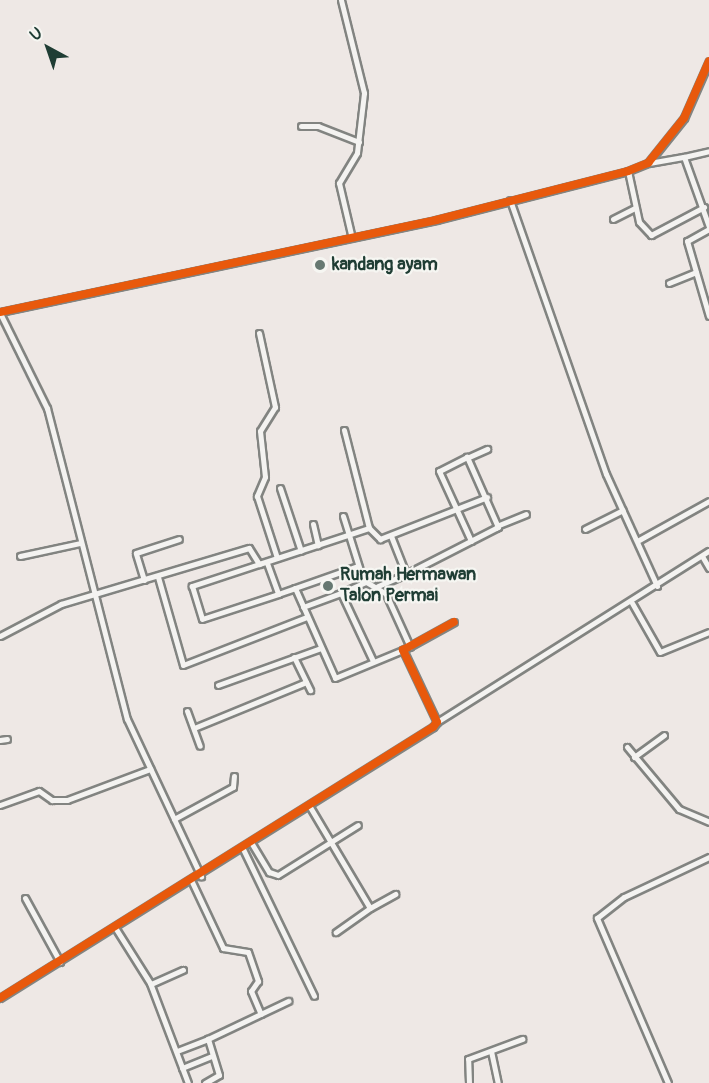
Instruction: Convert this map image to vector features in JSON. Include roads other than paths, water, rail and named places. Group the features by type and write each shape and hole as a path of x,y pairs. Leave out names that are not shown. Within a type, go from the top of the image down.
{"street":[{"path":"341,0 364,84 359,142 339,183 351,234"},
{"path":"648,163 684,118 709,61"},
{"path":"301,126 318,126 359,142"},
{"path":"201,876 127,719 92,594 47,408 0,313 510,200 628,171 648,163 709,152"},
{"path":"684,157 704,207 709,228 687,239 709,316"},
{"path":"628,171 635,208 651,235 704,207"},
{"path":"510,200 623,510 639,540 657,586"},
{"path":"613,219 635,208"},
{"path":"669,283 696,272"},
{"path":"259,333 275,407 260,431 266,477 257,496 277,558"},
{"path":"344,430 369,528 377,539 391,536 487,497"},
{"path":"471,541 440,470 487,448"},
{"path":"469,457 499,525"},
{"path":"280,488 301,551"},
{"path":"639,540 709,501"},
{"path":"585,529 623,510"},
{"path":"303,607 366,582 378,586 406,574 499,525 526,514"},
{"path":"343,516 358,566 366,582"},
{"path":"312,524 318,545"},
{"path":"358,566 202,619 192,586 369,528"},
{"path":"391,536 406,574"},
{"path":"144,580 136,553 179,539"},
{"path":"20,556 80,543"},
{"path":"0,636 92,594 158,577 249,548 259,564"},
{"path":"0,999 192,882 437,722 632,603 709,551"},
{"path":"702,556 709,567"},
{"path":"267,562 278,594"},
{"path":"158,577 183,665 307,617"},
{"path":"378,586 410,647"},
{"path":"295,588 321,648 337,678 410,647 454,622"},
{"path":"341,593 373,661"},
{"path":"632,603 660,652 709,632"},
{"path":"218,686 321,648"},
{"path":"403,650 437,722"},
{"path":"294,657 310,690"},
{"path":"194,728 306,682"},
{"path":"187,711 200,746"},
{"path":"634,757 664,735"},
{"path":"627,747 679,809 709,822"},
{"path":"0,805 39,791 52,800 67,800 150,769"},
{"path":"174,819 233,787 234,776"},
{"path":"310,807 370,908"},
{"path":"252,844 275,875 358,825"},
{"path":"243,849 314,996"},
{"path":"668,1083 597,918 624,897 709,857"},
{"path":"192,882 225,950 248,952 258,981 251,991 261,1014"},
{"path":"336,932 395,894"},
{"path":"25,898 60,962"},
{"path":"116,929 151,984 188,1083"},
{"path":"151,984 183,970"},
{"path":"177,1051 288,1001"},
{"path":"205,1083 219,1075 208,1039"},
{"path":"470,1083 468,1059 522,1039"},
{"path":"491,1051 498,1083"},
{"path":"182,1068 212,1056"}],"place":[{"name":"kandang ayam","path":"320,265"},
{"name":"Rumah Hermawan Talon Permai","path":"328,586"}]}
